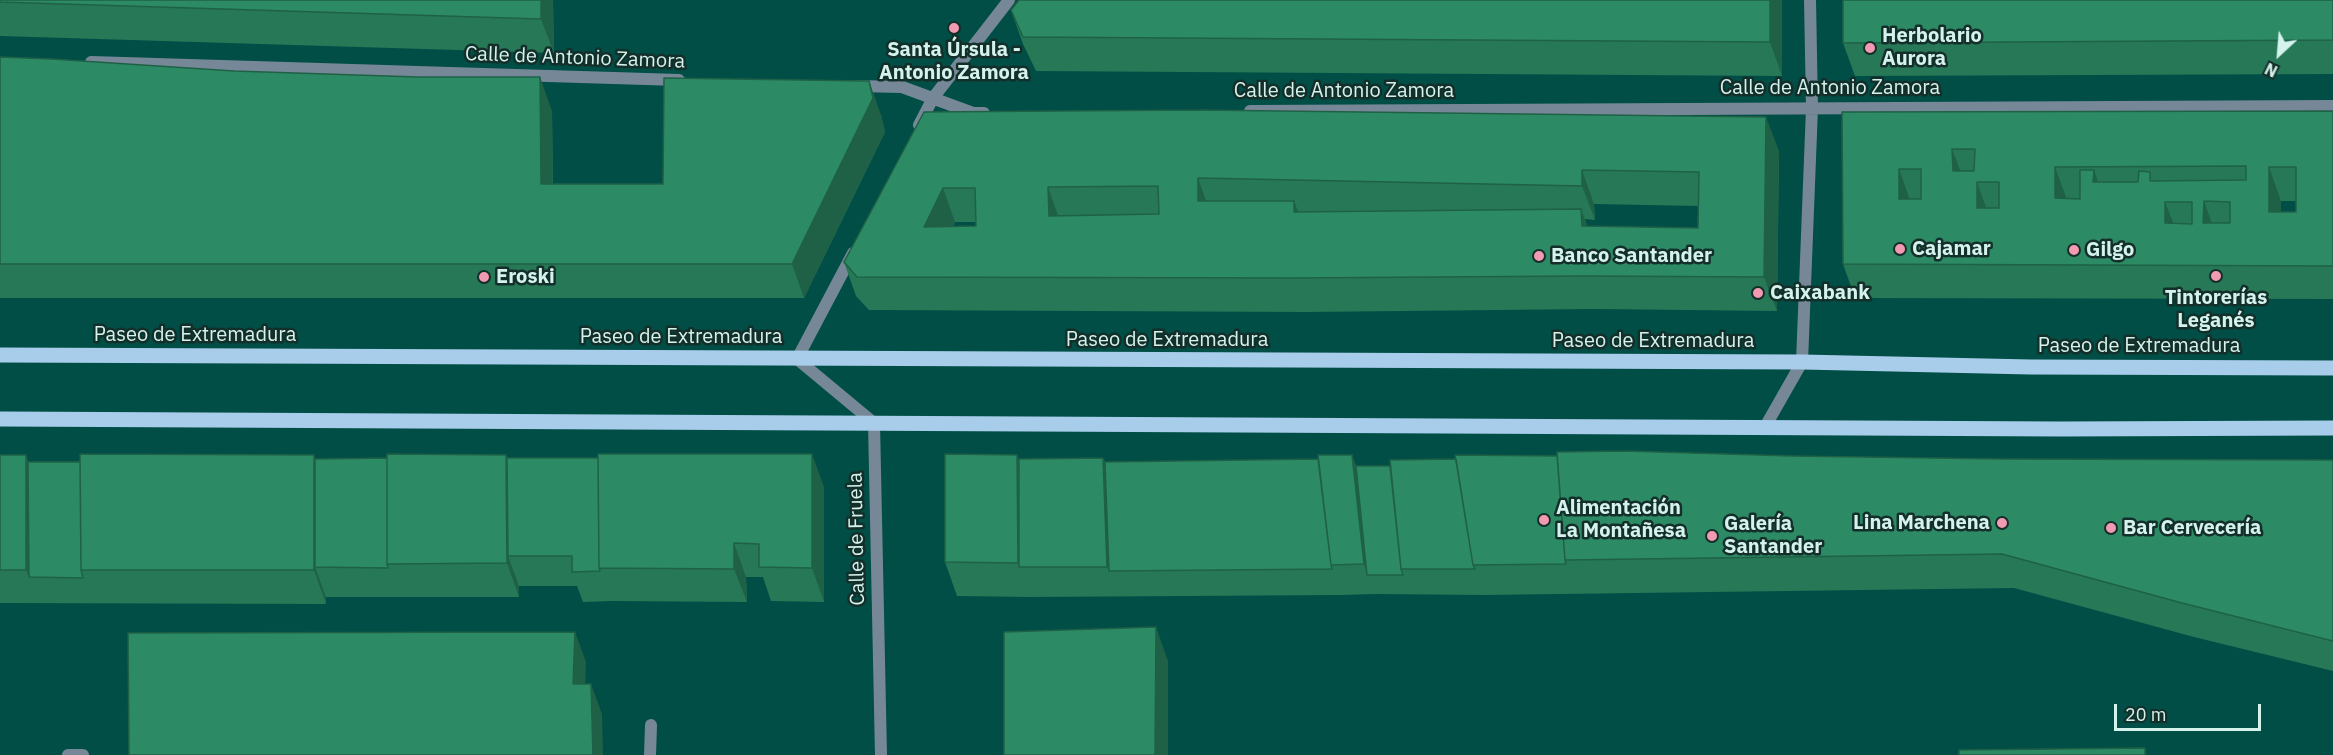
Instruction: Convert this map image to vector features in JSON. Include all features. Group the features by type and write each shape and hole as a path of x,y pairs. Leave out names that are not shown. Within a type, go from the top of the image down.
{"main road":[{"name":"Paseo de Extremadura","path":"0,355 1802,362 2042,367 2333,368"},
{"path":"0,419 2333,428"}],"street":[{"path":"911,140 933,98 1009,0"},
{"path":"1765,427 1802,362 1812,108 1810,0"},
{"name":"Calle de Antonio Zamora","path":"83,62 689,81"},
{"path":"843,85 902,87 973,113 997,112"},
{"name":"Calle de Antonio Zamora","path":"1237,111 2333,106"},
{"path":"858,243 797,359 874,423"},
{"name":"Calle de Fruela","path":"874,423 881,755"},
{"path":"650,755 651,725"},
{"path":"68,755 83,755"}],"building":[{"path":"0,0 541,0 541,19 0,2"},
{"path":"1019,0 1770,0 1770,42 1023,37 1011,10"},
{"path":"1843,0 2333,0 2333,40 1843,43"},
{"path":"0,57 234,71 418,77 540,77 541,184 663,184 664,78 869,81 873,98 792,264 0,264"},
{"path":"1199,110 1766,117 1764,277 857,277 844,262 924,112","holes":["1582,170 1699,172 1698,228 1582,226 1581,209 1294,212 1294,201 1198,201 1198,178 1582,186","1158,186 1159,214 1049,216 1048,187","943,188 975,188 976,226 924,227"]},
{"path":"2333,111 2333,266 1843,264 1842,112","holes":["1952,149 1975,149 1974,171 1953,171","2246,166 2246,180 2150,181 2150,172 2139,171 2138,182 2093,182 2094,170 2080,170 2080,199 2055,198 2055,167","2269,167 2296,167 2296,212 2269,212","1899,169 1921,169 1921,199 1899,199","1977,182 1999,182 1999,208 1977,208","2204,201 2230,202 2230,223 2203,223","2165,202 2192,202 2192,224 2165,223"]},
{"path":"1624,451 2001,459 2333,460 2333,641 2002,554 1565,560 1557,452"},
{"path":"80,454 314,455 314,570 81,570"},
{"path":"387,454 506,455 507,563 387,564"},
{"path":"598,454 812,454 812,568 759,567 759,544 734,543 734,569 599,568"},
{"path":"945,454 1017,455 1018,563 945,562"},
{"path":"0,455 26,455 26,570 0,570"},
{"path":"1318,455 1352,455 1364,564 1331,565"},
{"path":"1455,455 1557,456 1566,564 1473,565"},
{"path":"387,458 388,568 315,567 315,459"},
{"path":"507,458 598,458 600,571 572,572 572,556 508,556"},
{"path":"1103,458 1107,567 1019,567 1019,459"},
{"path":"1318,459 1332,569 1109,571 1105,462"},
{"path":"1456,459 1475,569 1401,569 1390,460"},
{"path":"28,462 80,462 83,578 29,577"},
{"path":"1356,466 1390,466 1403,575 1367,575"},
{"path":"1156,627 1155,755 1004,755 1004,632"},
{"path":"575,632 573,684 591,684 593,755 129,755 128,633"},
{"path":"2145,748 2145,755 1959,755 1959,750"}],"place":[{"name":"Santa Úrsula - Antonio Zamora","path":"954,28"},
{"name":"Herbolario Aurora","path":"1870,48"},
{"name":"Cajamar","path":"1900,249"},
{"name":"Gilgo","path":"2074,250"},
{"name":"Banco Santander","path":"1539,256"},
{"name":"Tintorerías Leganés","path":"2216,276"},
{"name":"Eroski","path":"484,277"},
{"name":"Caixabank","path":"1758,293"},
{"name":"Alimentación La Montañesa","path":"1544,520"},
{"name":"Lina Marchena","path":"2002,523"},
{"name":"Bar Cervecería","path":"2111,528"},
{"name":"Galería Santander","path":"1712,536"}]}
